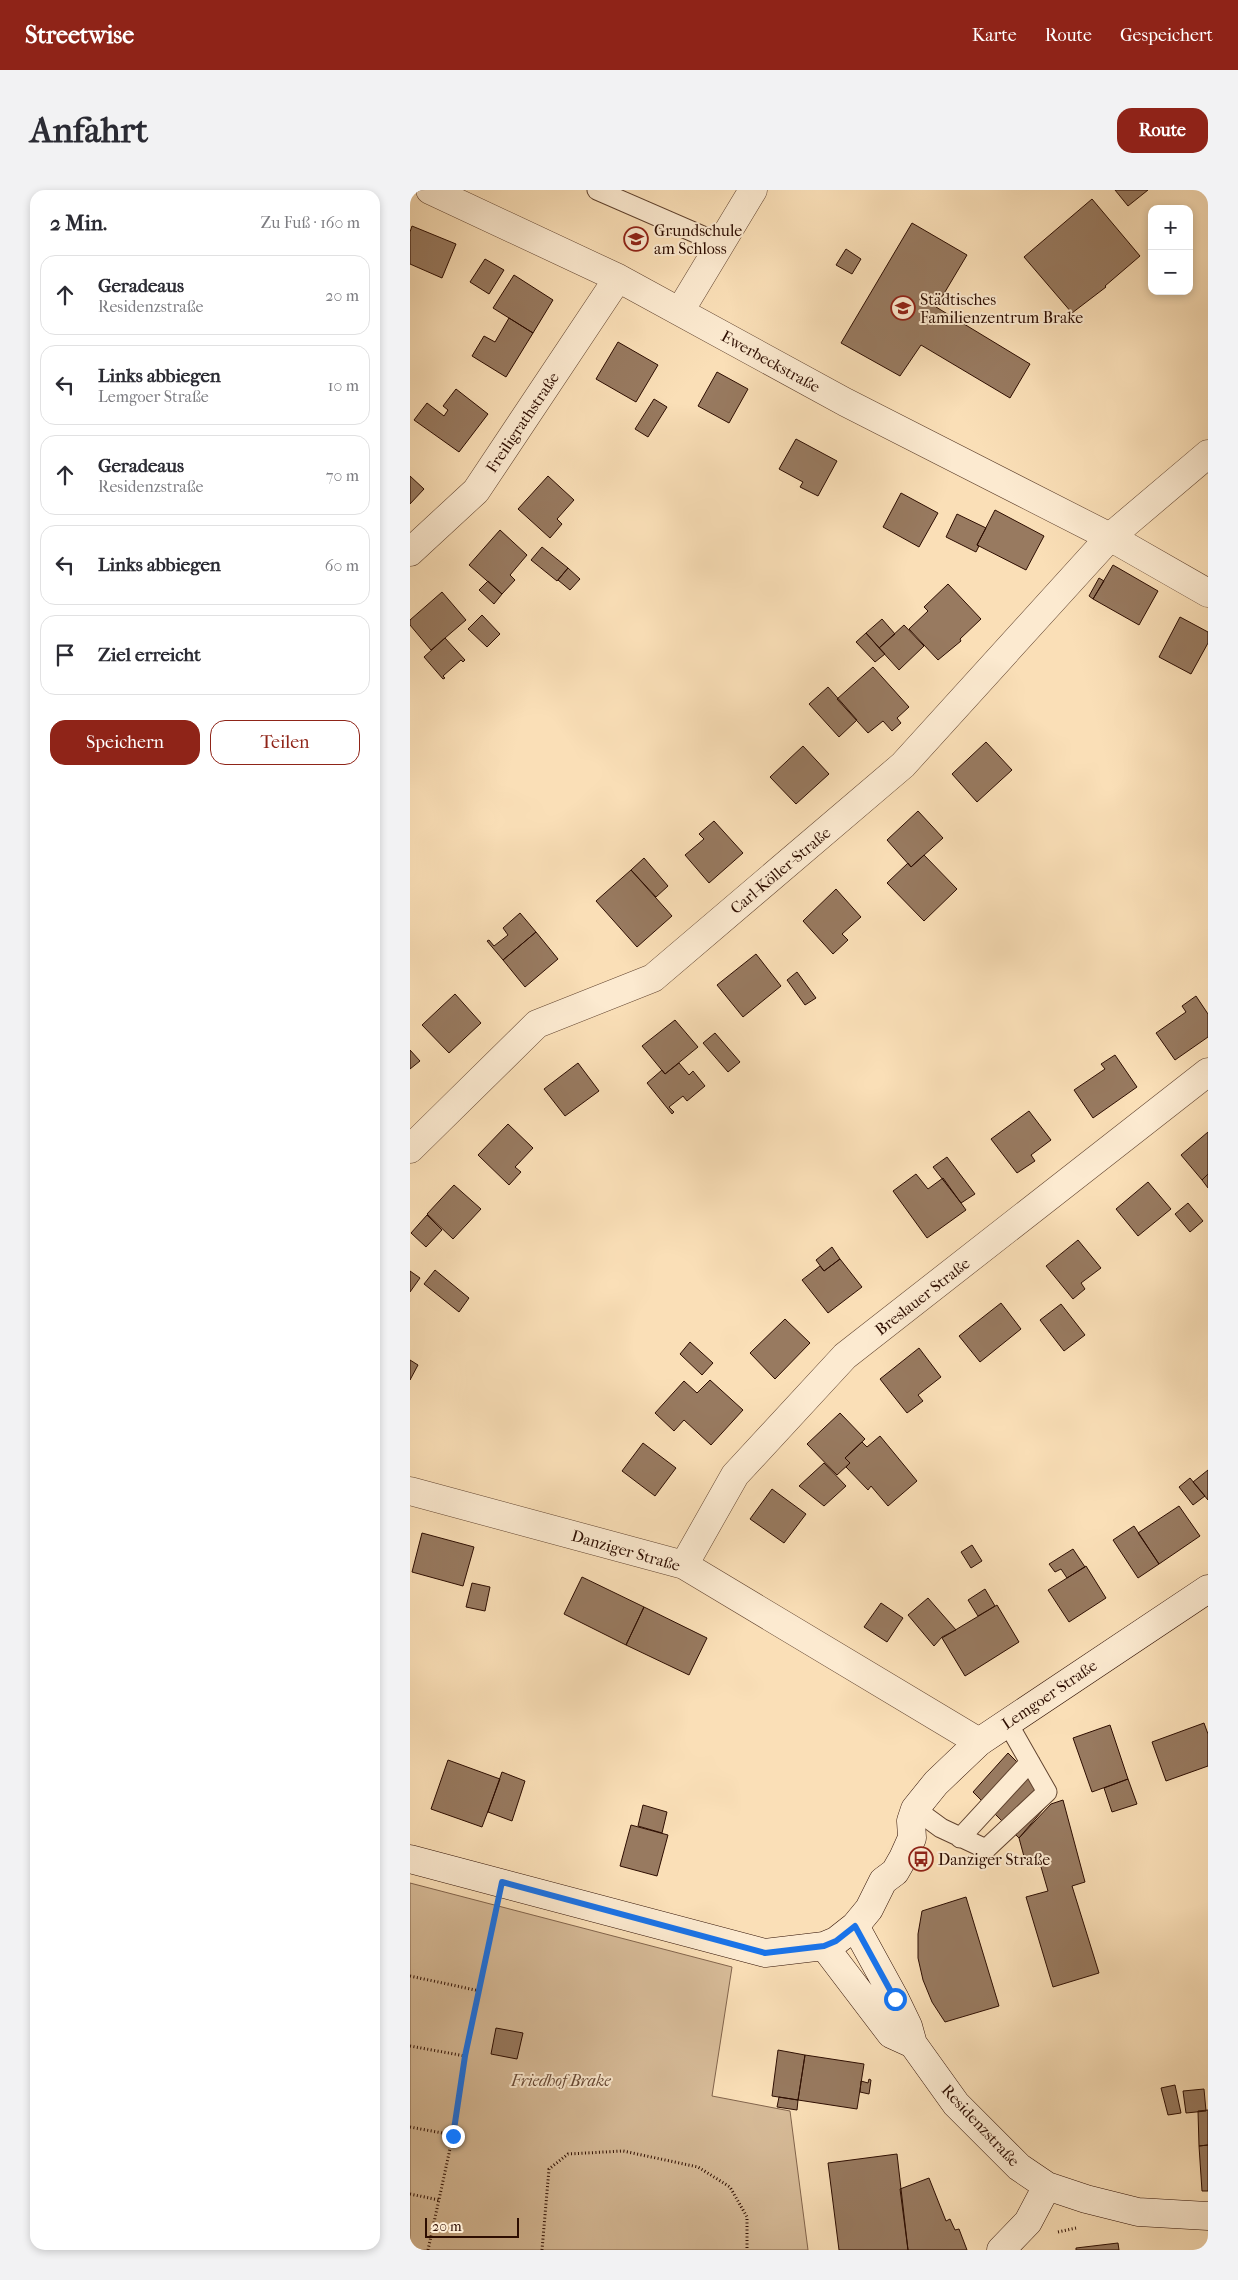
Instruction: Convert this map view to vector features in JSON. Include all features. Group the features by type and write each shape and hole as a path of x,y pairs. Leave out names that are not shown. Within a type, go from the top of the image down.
{"street":[{"name":"Ewerbeckstraße","path":"430,190 618,278 845,402 1110,537 1208,593"},
{"path":"680,311 753,190"},
{"name":"Freiligrathstraße","path":"410,552 476,492 618,278"},
{"path":"1110,537 1208,454"},
{"name":"Carl-Köller-Straße","path":"410,1149 537,1024 654,978 902,765 1110,537"},
{"name":"Breslauer Straße","path":"684,1565 735,1475 845,1356 1208,1072"},
{"name":"Danziger Straße","path":"410,1491 684,1565 979,1742"},
{"name":"Lemgoer Straße","path":"913,1815 936,1784 979,1742 1208,1589"},
{"path":"410,1859 765,1953 824,1946 836,1941 855,1926 869,1909 883,1881 895,1872 912,1838 913,1815"},
{"name":"Residenzstraße","path":"855,1926 895,1999 908,2026 912,2044 956,2104 1019,2167 1047,2186 1086,2199 1138,2212 1208,2216"},
{"name":"Residenzstraße","path":"824,1946 891,2034 912,2044"},
{"path":"1002,2250 1028,2222 1047,2186"}],"lane":[{"path":"597,190 720,244"},
{"path":"913,1815 986,1849 1047,1792 1008,1722"},
{"path":"960,1838 1030,1762"}],"path":[{"path":"428,2250 453,2136 465,2056 502,1882"},
{"path":"410,1976 480,1991"},
{"path":"410,2046 465,2056"},
{"path":"410,2127 453,2136"},
{"path":"542,2250 549,2169 568,2154 623,2151 698,2167 730,2187 747,2217 747,2250"},
{"path":"410,2194 439,2200"}],"green space":[{"name":"Friedhof Brake","path":"410,1883 732,1967 712,2096 790,2111 808,2250 410,2250"}],"building":[{"path":"1115,190 1148,190 1128,206"},
{"path":"1092,199 1140,256 1106,287 1072,313 1024,257"},
{"path":"912,223 967,255 936,307 1030,364 1010,398 921,345 900,376 841,343"},
{"path":"412,226 456,244 442,278 410,264 410,232"},
{"path":"846,249 861,259 852,274 836,265"},
{"path":"485,259 504,270 489,294 470,282"},
{"path":"514,275 553,300 533,333 493,308"},
{"path":"509,318 533,333 506,377 472,356 484,336 495,342"},
{"path":"618,342 658,365 636,402 596,379"},
{"path":"717,372 748,389 729,423 698,406"},
{"path":"456,389 488,414 459,452 414,420 427,403 444,416 448,410 443,406"},
{"path":"654,399 667,407 648,437 635,429"},
{"path":"796,439 837,461 818,496 800,487 803,482 779,469"},
{"path":"410,476 424,489 410,504"},
{"path":"548,476 574,500 557,519 562,524 550,538 518,509"},
{"path":"901,493 938,513 919,547 883,527"},
{"path":"995,510 1044,536 1026,570 977,545"},
{"path":"957,514 986,528 977,545 979,546 976,552 946,537"},
{"path":"500,530 527,555 510,575 515,580 502,594 469,565"},
{"path":"542,547 568,568 557,581 531,560"},
{"path":"1113,565 1158,591 1139,625 1093,599"},
{"path":"568,568 580,579 570,590 558,580"},
{"path":"1099,578 1104,581 1093,599 1089,596"},
{"path":"488,581 502,594 494,604 479,590"},
{"path":"948,584 981,619 960,639 961,641 938,660 909,629 928,611 924,607"},
{"path":"442,592 466,620 431,650 410,625 410,620"},
{"path":"482,615 500,634 487,647 468,629"},
{"path":"1180,617 1208,632 1208,643 1191,674 1159,657"},
{"path":"882,619 895,634 879,648 866,633"},
{"path":"904,625 924,646 899,670 879,648"},
{"path":"866,633 885,654 875,662 856,642"},
{"path":"445,638 465,660 463,662 461,660 443,676 445,678 443,679 424,657"},
{"path":"873,667 909,707 897,718 901,723 892,731 883,721 868,733 837,699"},
{"path":"828,687 857,720 839,737 809,704"},
{"path":"986,742 1012,770 977,802 952,774"},
{"path":"803,746 829,774 796,804 770,777"},
{"path":"918,811 943,838 911,867 887,840"},
{"path":"714,821 743,853 709,883 685,855 704,839 699,834"},
{"path":"924,855 957,889 924,921 887,883 908,863 911,867"},
{"path":"644,858 668,886 656,897 631,870"},
{"path":"631,870 672,916 637,947 596,901"},
{"path":"836,889 861,917 842,934 848,940 833,954 803,921"},
{"path":"520,913 536,932 503,960 487,941 489,940 494,946 508,935 503,928"},
{"path":"536,932 558,959 525,987 503,960"},
{"path":"756,954 781,986 743,1017 717,985"},
{"path":"797,972 816,998 805,1005 787,980"},
{"path":"455,994 481,1023 449,1053 422,1025"},
{"path":"1196,996 1208,1014 1208,1037 1175,1060 1156,1033 1186,1012 1182,1006"},
{"path":"675,1020 698,1047 665,1074 642,1046"},
{"path":"715,1033 740,1062 728,1072 703,1043"},
{"path":"410,1050 420,1061 410,1069"},
{"path":"1115,1055 1137,1087 1093,1118 1074,1090 1105,1069 1101,1064"},
{"path":"578,1063 599,1091 565,1116 544,1089"},
{"path":"679,1063 689,1075 693,1071 705,1086 687,1101 683,1096 669,1107 674,1112 672,1114 647,1083 662,1070 665,1074"},
{"path":"1029,1111 1051,1140 1031,1155 1035,1161 1017,1173 991,1139"},
{"path":"508,1124 533,1148 515,1167 521,1172 509,1185 478,1155"},
{"path":"1208,1132 1208,1174 1202,1180 1181,1155"},
{"path":"947,1157 975,1194 961,1203 933,1167"},
{"path":"916,1174 928,1189 943,1178 966,1210 927,1238 893,1191"},
{"path":"1208,1174 1208,1188 1202,1180"},
{"path":"1148,1182 1171,1209 1138,1236 1116,1209"},
{"path":"454,1185 481,1209 453,1239 427,1214"},
{"path":"1188,1203 1203,1221 1190,1232 1175,1214"},
{"path":"427,1215 442,1230 426,1247 411,1233"},
{"path":"1078,1240 1101,1268 1081,1283 1085,1289 1073,1299 1046,1266"},
{"path":"832,1247 840,1259 824,1271 816,1260"},
{"path":"840,1259 862,1287 828,1313 802,1280 820,1266 824,1271"},
{"path":"435,1270 469,1298 459,1312 424,1284"},
{"path":"410,1271 420,1278 410,1292"},
{"path":"1001,1303 1021,1329 980,1362 959,1336"},
{"path":"1061,1304 1085,1335 1064,1351 1040,1320"},
{"path":"785,1319 810,1343 775,1379 750,1353"},
{"path":"690,1342 713,1363 702,1375 680,1354"},
{"path":"919,1348 941,1377 918,1395 923,1401 907,1413 880,1379"},
{"path":"410,1360 418,1365 410,1380"},
{"path":"710,1380 743,1410 711,1445 684,1420 674,1431 655,1413 684,1381 697,1393"},
{"path":"840,1413 865,1439 845,1458 850,1463 837,1475 807,1444"},
{"path":"880,1436 917,1481 888,1506 871,1486 868,1490 846,1467 850,1463 845,1458 862,1442 867,1447"},
{"path":"643,1443 676,1468 655,1496 622,1471"},
{"path":"824,1463 846,1486 824,1506 799,1486"},
{"path":"1208,1470 1208,1500 1193,1482"},
{"path":"1190,1478 1205,1496 1193,1505 1179,1487"},
{"path":"772,1489 806,1514 784,1543 750,1519"},
{"path":"1179,1506 1200,1536 1159,1564 1138,1533"},
{"path":"1134,1526 1159,1564 1138,1578 1113,1540"},
{"path":"422,1533 474,1547 463,1586 412,1572"},
{"path":"972,1545 982,1561 971,1568 961,1552"},
{"path":"1073,1549 1085,1567 1067,1578 1061,1569 1055,1572 1049,1564"},
{"path":"1086,1566 1106,1598 1069,1622 1048,1590"},
{"path":"582,1577 644,1607 626,1645 564,1614"},
{"path":"472,1583 490,1587 485,1611 466,1607"},
{"path":"985,1589 995,1606 978,1616 968,1600"},
{"path":"928,1598 956,1630 942,1637 934,1646 908,1615"},
{"path":"881,1603 903,1618 887,1642 864,1627"},
{"path":"997,1605 1019,1642 965,1676 942,1638"},
{"path":"644,1607 707,1638 689,1675 626,1645"},
{"path":"1204,1723 1208,1734 1208,1766 1166,1781 1152,1742"},
{"path":"1110,1725 1128,1779 1092,1792 1073,1738"},
{"path":"1008,1753 1053,1798 1019,1838 973,1792"},
{"path":"448,1760 500,1779 482,1827 431,1809"},
{"path":"502,1772 525,1781 512,1821 488,1812"},
{"path":"1128,1779 1137,1804 1112,1812 1104,1788"},
{"path":"1063,1800 1085,1882 1072,1886 1099,1973 1053,1987 1026,1897 1048,1891 1039,1860 1026,1864 1019,1838 1051,1804"},
{"path":"643,1805 667,1812 662,1833 638,1826"},
{"path":"631,1825 668,1835 657,1876 620,1866"},
{"path":"966,1897 999,2006 945,2022 932,2002 923,1980 918,1958 918,1934 922,1911"},
{"path":"496,2028 523,2033 517,2059 491,2054"},
{"path":"778,2050 805,2055 798,2100 772,2096"},
{"path":"805,2055 864,2064 857,2109 798,2100"},
{"path":"869,2079 871,2080 869,2094 860,2092 861,2081 868,2083"},
{"path":"1175,2085 1181,2113 1168,2115 1161,2088"},
{"path":"1204,2089 1206,2111 1186,2113 1183,2091"},
{"path":"779,2097 798,2100 797,2110 777,2107"},
{"path":"1208,2110 1208,2145 1199,2146 1198,2111"},
{"path":"1208,2145 1208,2191 1202,2191 1199,2146"},
{"path":"897,2154 908,2250 839,2250 828,2163"},
{"path":"929,2178 946,2221 950,2219 955,2230 959,2229 967,2250 908,2250 900,2189"},
{"path":"1118,2243 1119,2250 1076,2250 1076,2248"}],"place":[{"name":"Grundschule am Schloss","path":"636,239"},
{"name":"Städtisches Familienzentrum Brake","path":"903,308"},
{"name":"Danziger Straße","path":"921,1859"}],"route":[{"path":"453,2136 465,2056 502,1882 765,1953 824,1946 836,1941 855,1926 895,1999"}]}
